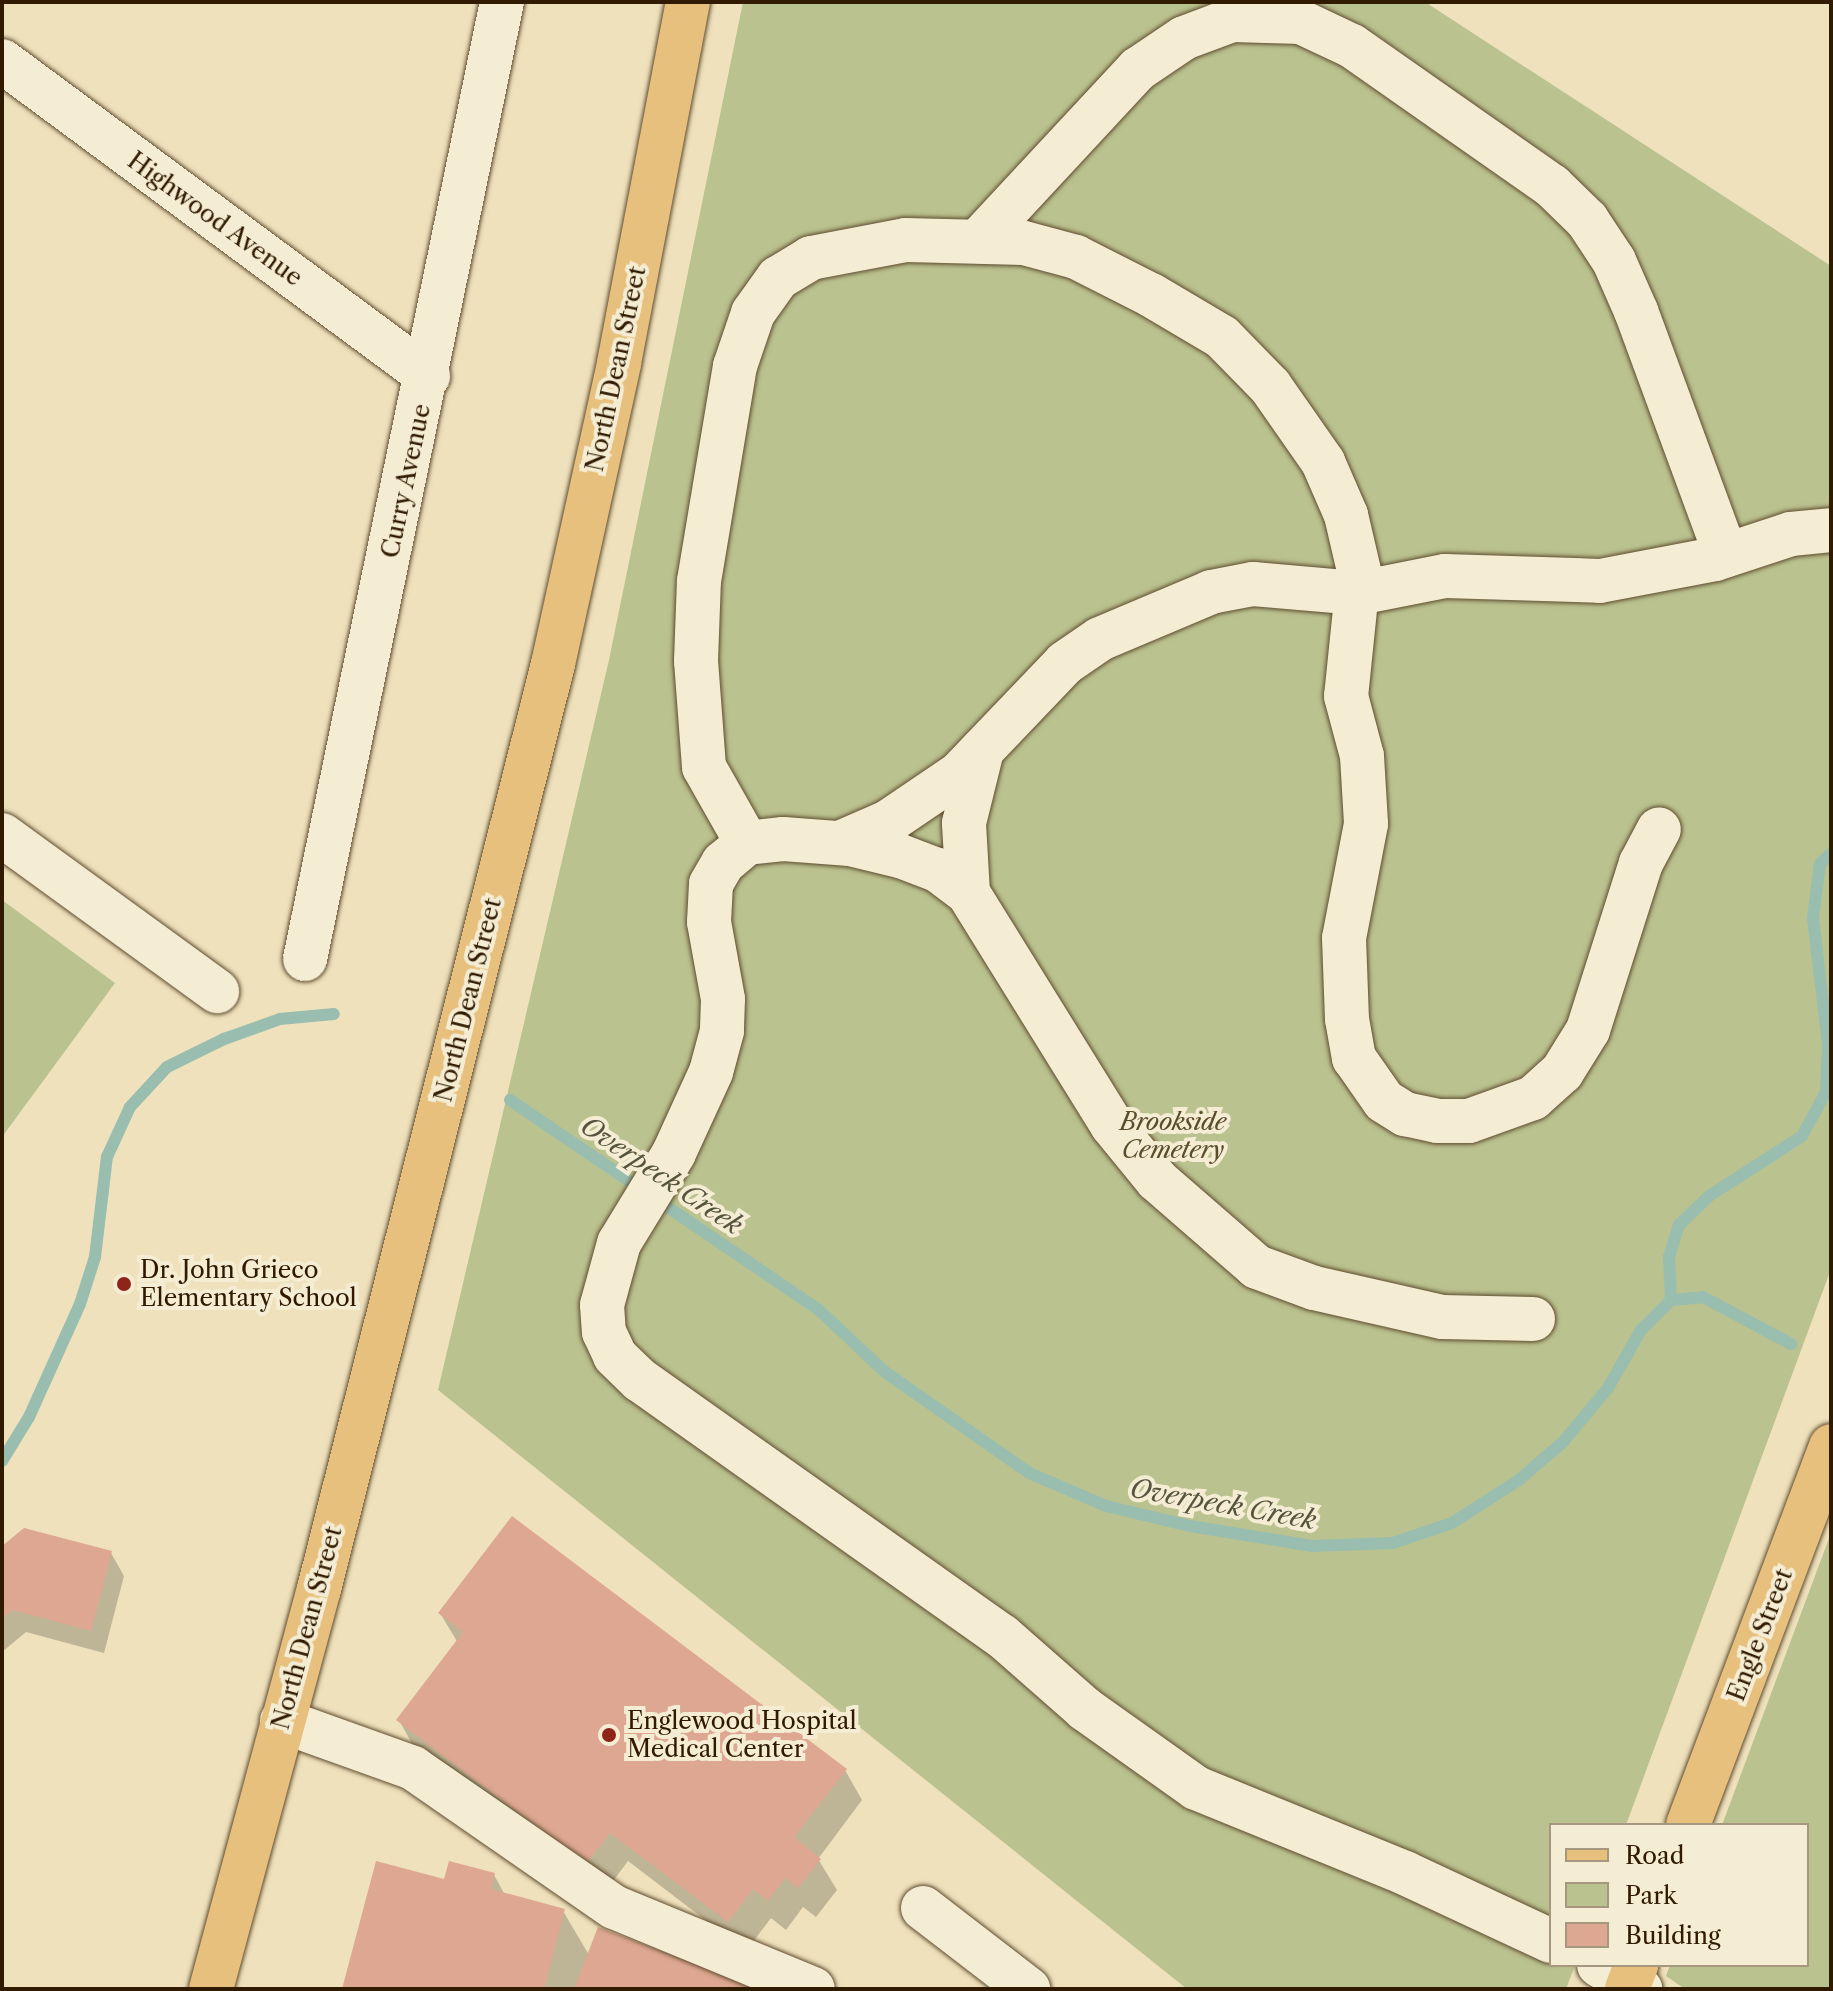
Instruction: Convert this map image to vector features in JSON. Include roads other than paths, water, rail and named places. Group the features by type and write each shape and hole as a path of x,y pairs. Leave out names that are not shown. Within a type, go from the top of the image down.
{"main road":[{"name":"North Dean Street","path":"211,1989 553,664 619,363 688,2"},
{"name":"Engle Street","path":"1689,1823 1831,1446"}],"street":[{"name":"Curry Avenue","path":"305,959 428,376 502,2"},
{"path":"978,241 1138,69 1184,38 1232,20 1301,22 1352,46 1552,186 1587,220 1614,261 1636,311 1726,555"},
{"name":"Highwood Avenue","path":"2,61 428,376"},
{"path":"747,843 704,767 696,661 699,581 712,480 735,366 753,313 778,278 811,258 856,245 906,240 1024,243 1076,257 1222,337 1270,386 1323,462 1355,547 1359,593 1346,696 1362,756 1366,824 1344,938 1344,968 1354,1058 1384,1101 1405,1114 1437,1121 1469,1121 1533,1098 1562,1072 1588,1030 1641,863 1659,829"},
{"path":"840,843 921,802 959,774 1065,663 1139,620 1211,592 1253,584 1359,593 1445,576 1600,581 1726,555 1791,534 1831,530"},
{"path":"968,893 964,823 982,748"},
{"path":"2,835 217,991"},
{"path":"1533,1319 1442,1317 1314,1288 1257,1267 1157,1180 1112,1125 968,893 937,870 900,856 840,843 783,839 747,843 723,863 711,884 709,922 723,999 722,1031 711,1072 674,1153 610,1267 602,1305 604,1332 615,1356 640,1380 1002,1636 1085,1709 1196,1788 1405,1873 1549,1940"},
{"path":"282,1721 413,1768 614,1907 813,1989"},
{"path":"923,1908 1028,1989"}],"waterway":[{"name":"Overpeck Creek","path":"510,1100 819,1310 885,1372 1029,1473 1106,1506 1190,1526 1312,1546 1393,1543 1452,1523 1519,1480 1563,1442 1608,1388 1641,1330 1671,1300 1669,1257 1679,1225 1709,1196 1802,1136 1826,1092 1828,1044 1813,918 1820,864 1831,853"},
{"name":"Overpeck Creek","path":"2,1461 29,1417 80,1304 95,1257 107,1157 130,1107 167,1067 224,1039 280,1019 334,1014"},
{"path":"1671,1300 1703,1297 1791,1344"}],"place":[{"name":"Dr. John Grieco Elementary School","path":"124,1284"},
{"name":"Englewood Hospital Medical Center","path":"609,1735"}],"park label":[{"name":"Brookside Cemetery","path":"1173,1136"}]}
